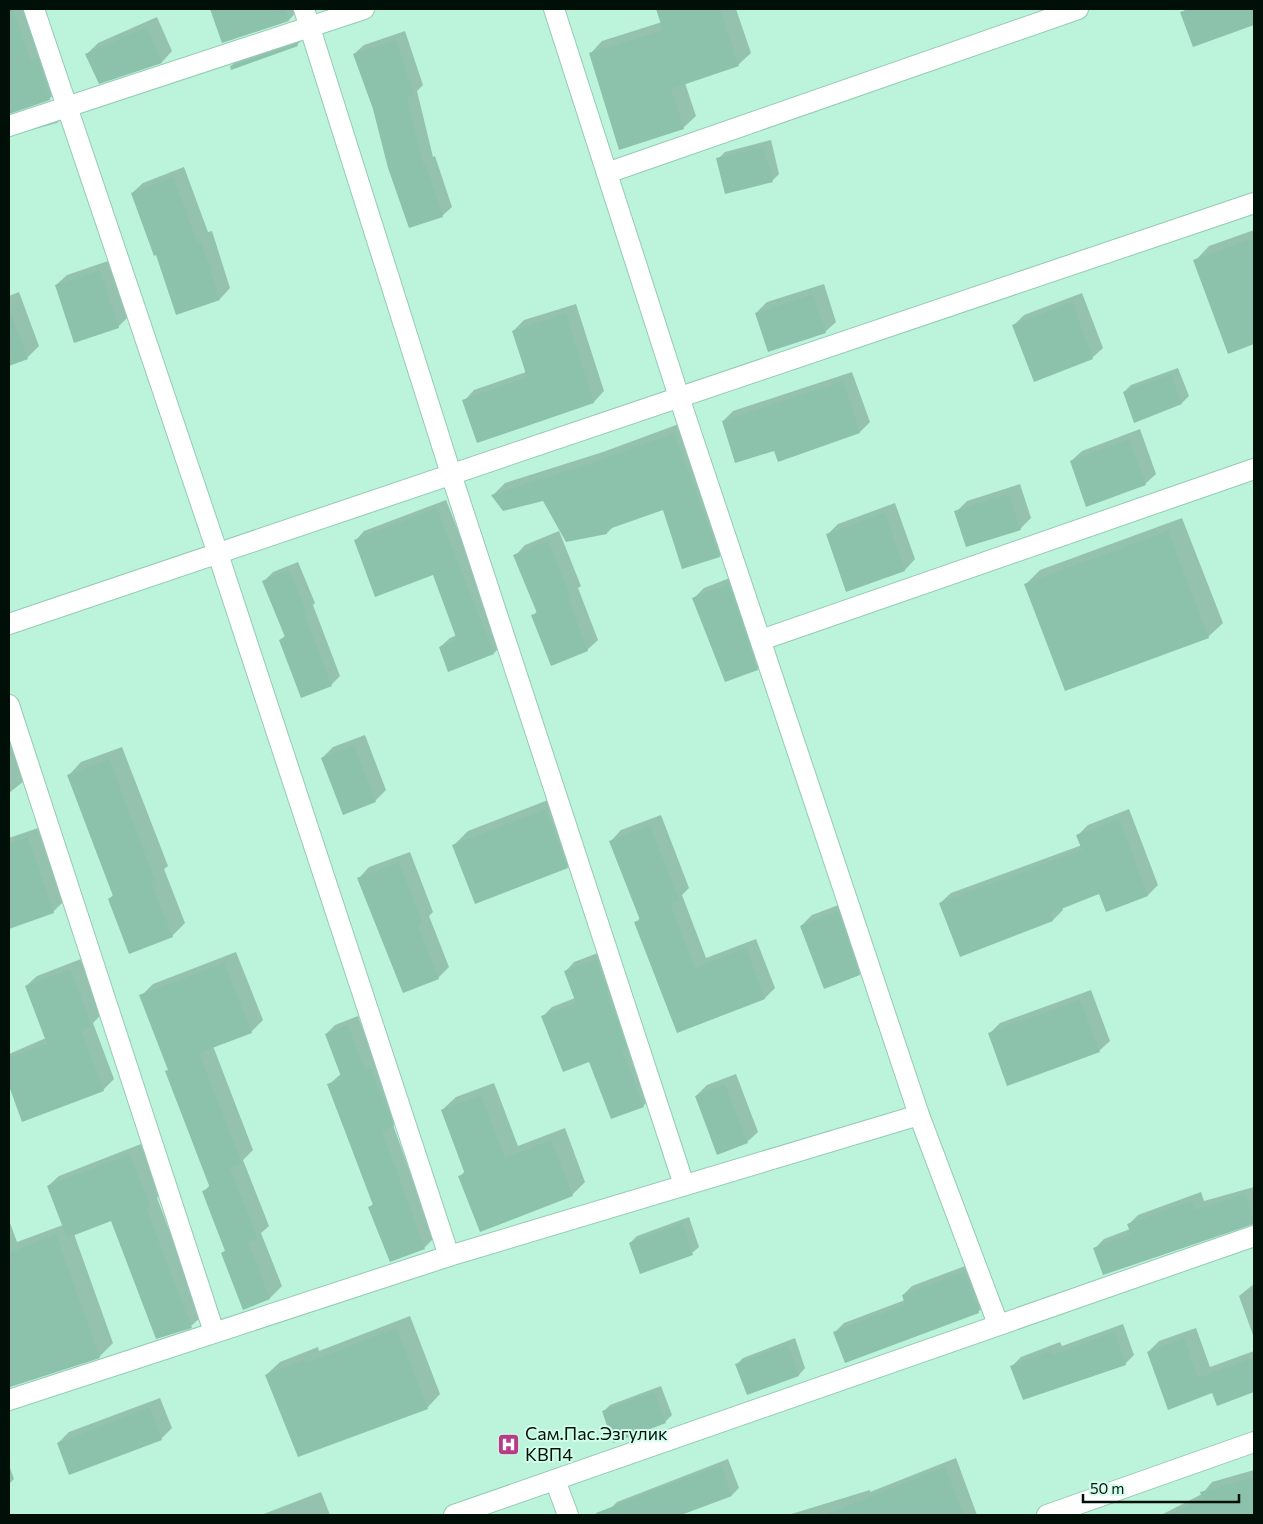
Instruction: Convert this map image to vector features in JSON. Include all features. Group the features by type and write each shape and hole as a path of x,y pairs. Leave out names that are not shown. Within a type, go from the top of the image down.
{"street":[{"path":"34,9 218,554 449,1256"},
{"path":"304,9 451,474 684,1185"},
{"path":"9,126 67,105 364,9"},
{"path":"554,9 679,397 919,1115 998,1324"},
{"path":"607,173 1078,9"},
{"path":"9,624 1254,203"},
{"path":"761,640 1254,468"},
{"path":"9,705 214,1332"},
{"path":"9,1400 449,1256 919,1115"},
{"path":"454,1515 1254,1236"},
{"path":"1047,1515 1254,1442"},
{"path":"555,1480 568,1515"}],"building":[{"path":"9,9 13,9 31,61 38,59 50,100 9,114"},
{"path":"210,9 285,9 289,21 222,43"},
{"path":"656,9 720,9 739,66 671,89 684,129 619,150 589,53 663,30"},
{"path":"1190,9 1254,9 1254,25 1193,47 1180,12"},
{"path":"147,27 162,63 99,84 85,54"},
{"path":"396,40 414,96 407,98 424,166 426,165 443,217 409,228 388,168 373,109 353,54"},
{"path":"297,44 298,46 231,70 230,66"},
{"path":"764,147 773,182 725,194 716,158"},
{"path":"173,177 197,242 201,241 220,300 176,315 156,255 154,256 131,193"},
{"path":"1254,238 1254,344 1228,354 1193,260"},
{"path":"100,270 119,328 74,343 55,285"},
{"path":"813,294 826,333 768,352 755,313"},
{"path":"1072,302 1093,359 1034,382 1012,325"},
{"path":"11,313 28,359 9,366 9,314"},
{"path":"566,313 594,403 477,443 462,400 527,377 512,331"},
{"path":"1171,374 1182,404 1134,423 1123,392"},
{"path":"843,381 860,433 778,462 774,451 735,463 722,421"},
{"path":"674,433 720,557 682,569 663,510 606,530 607,534 566,542 543,501 503,511 491,495 589,464"},
{"path":"1129,439 1146,485 1086,507 1070,461"},
{"path":"1009,494 1021,530 966,547 954,511"},
{"path":"437,508 494,654 448,672 439,647 457,640 433,575 375,597 354,540"},
{"path":"885,513 905,571 846,592 826,534"},
{"path":"1168,531 1209,638 1065,691 1024,584"},
{"path":"548,541 571,597 568,598 588,651 551,666 531,615 537,613 513,555"},
{"path":"289,570 307,613 304,614 332,686 301,698 279,640 285,637 262,581"},
{"path":"729,584 758,670 725,682 692,598"},
{"path":"354,745 376,802 343,815 321,758"},
{"path":"109,759 155,880 151,882 173,937 129,954 108,899 113,896 67,775"},
{"path":"546,809 568,868 475,904 452,845"},
{"path":"1119,819 1148,896 1106,912 1099,894 1051,913 1053,921 960,957 939,903 1082,850 1076,835"},
{"path":"650,825 679,900 670,903 695,968 746,948 765,999 677,1033 634,922 640,920 609,841"},
{"path":"28,837 54,913 9,929 9,844"},
{"path":"399,862 423,924 418,926 439,979 403,993 357,878"},
{"path":"838,911 860,975 824,989 800,926"},
{"path":"597,959 608,991 606,991 627,1048 622,1050 644,1107 611,1119 589,1062 563,1072 541,1016 576,1003 564,971"},
{"path":"224,963 252,1033 199,1053 242,1163 230,1168 258,1239 248,1242 270,1299 243,1310 221,1253 225,1251 202,1191 210,1188 165,1071 168,1070 139,995"},
{"path":"70,969 92,1026 81,1030 104,1091 22,1122 9,1086 9,1058 47,1044 25,986"},
{"path":"1080,1000 1100,1052 1007,1086 988,1033"},
{"path":"348,1025 365,1070 371,1068 394,1126 382,1131 425,1249 390,1262 368,1207 373,1205 327,1084 342,1079 325,1034"},
{"path":"725,1084 748,1143 717,1155 695,1096"},
{"path":"481,1095 505,1158 551,1140 573,1196 480,1232 458,1176 465,1174 441,1110"},
{"path":"130,1154 150,1206 146,1208 192,1328 156,1339 111,1221 67,1238 47,1186"},
{"path":"1246,1194 1254,1224 1103,1275 1093,1248 1131,1234 1127,1224 1192,1201 1195,1210"},
{"path":"682,1223 693,1255 640,1274 629,1243"},
{"path":"56,1234 100,1358 10,1387 9,1253"},
{"path":"964,1272 979,1313 845,1363 833,1332 905,1305 902,1295"},
{"path":"397,1328 428,1409 298,1457 265,1375 304,1360 306,1363"},
{"path":"1114,1332 1126,1365 1023,1400 1010,1366 1051,1351 1053,1355"},
{"path":"1184,1338 1198,1378 1254,1357 1254,1392 1217,1406 1212,1393 1168,1410 1147,1352"},
{"path":"788,1345 799,1376 747,1395 735,1364"},
{"path":"654,1392 666,1423 613,1443 602,1411"},
{"path":"150,1407 162,1440 69,1475 57,1443"},
{"path":"721,1465 732,1496 681,1515 596,1515 596,1513"},
{"path":"945,1467 964,1515 827,1514"},
{"path":"1254,1477 1254,1515 1169,1515 1202,1498 1200,1492"}],"place":[{"name":"Сам.Пас.Эзгулик КВП4","path":"509,1444"}]}
